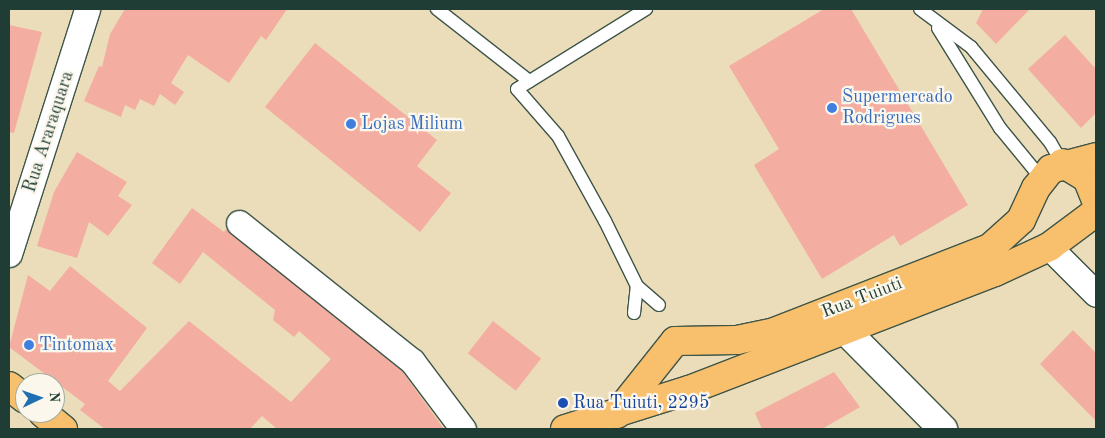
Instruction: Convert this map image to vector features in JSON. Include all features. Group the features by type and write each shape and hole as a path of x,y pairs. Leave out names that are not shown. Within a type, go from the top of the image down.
{"main road":[{"path":"1052,171 1096,156"},
{"path":"1052,171 1087,178 1096,200"},
{"name":"Rua Tuiuti","path":"609,420 666,348 688,338 737,340 774,332 990,248 1022,220 1052,171"},
{"name":"Rua Tuiuti","path":"565,429 609,420 689,390 1049,247 1096,212"},
{"path":"666,348 670,372 689,390"}],"street":[{"name":"Rua Araraquara","path":"9,254 87,9"},
{"path":"239,223 412,361 463,429"},
{"path":"1049,247 1096,294"},
{"path":"844,330 943,429"}],"lane":[{"path":"437,9 529,81"},
{"path":"646,9 517,89 562,144 637,286 659,306"},
{"path":"920,9 936,24 972,47 1050,142 1052,171"},
{"path":"936,24 1000,128 1052,171"},
{"path":"634,312 637,286"}],"building":[{"path":"125,9 287,9 266,40 261,36 229,83 188,55 171,83 184,92 175,105 160,94 154,106 140,99 135,110 125,105 121,117 84,101 99,66 102,67 110,34"},
{"name":"Supermercado Rodrigues","path":"824,9 851,9 968,205 900,246 894,235 822,279 754,165 779,149 729,66"},
{"path":"983,9 1030,9 996,44 976,23"},
{"path":"9,25 42,32 14,133 9,132"},
{"path":"1065,35 1096,69 1096,113 1081,128 1028,69"},
{"name":"Lojas Milium","path":"315,43 437,140 417,166 451,193 420,232 265,107"},
{"path":"77,152 127,182 118,196 132,205 108,236 89,222 77,258 37,246 54,192"},
{"path":"192,208 224,232 226,229 402,371 444,429 277,429 262,416 250,429 105,429 80,410 85,404 65,389 65,373 44,373 9,347 28,275 50,291 70,266 147,328 108,381 120,391 189,321 291,402 331,359 299,331 294,337 273,320 275,310 203,252 180,284 152,263"},
{"path":"493,321 541,359 516,391 468,353"},
{"path":"1073,330 1096,353 1096,421 1040,364"},
{"path":"834,372 860,407 822,429 762,429 755,413"}],"place":[{"name":"Supermercado Rodrigues","path":"832,108"},
{"name":"Lojas Milium","path":"351,124"},
{"name":"Tintomax","path":"29,345"},
{"name":"Rua Tuiuti, 2295","path":"563,403"}]}
